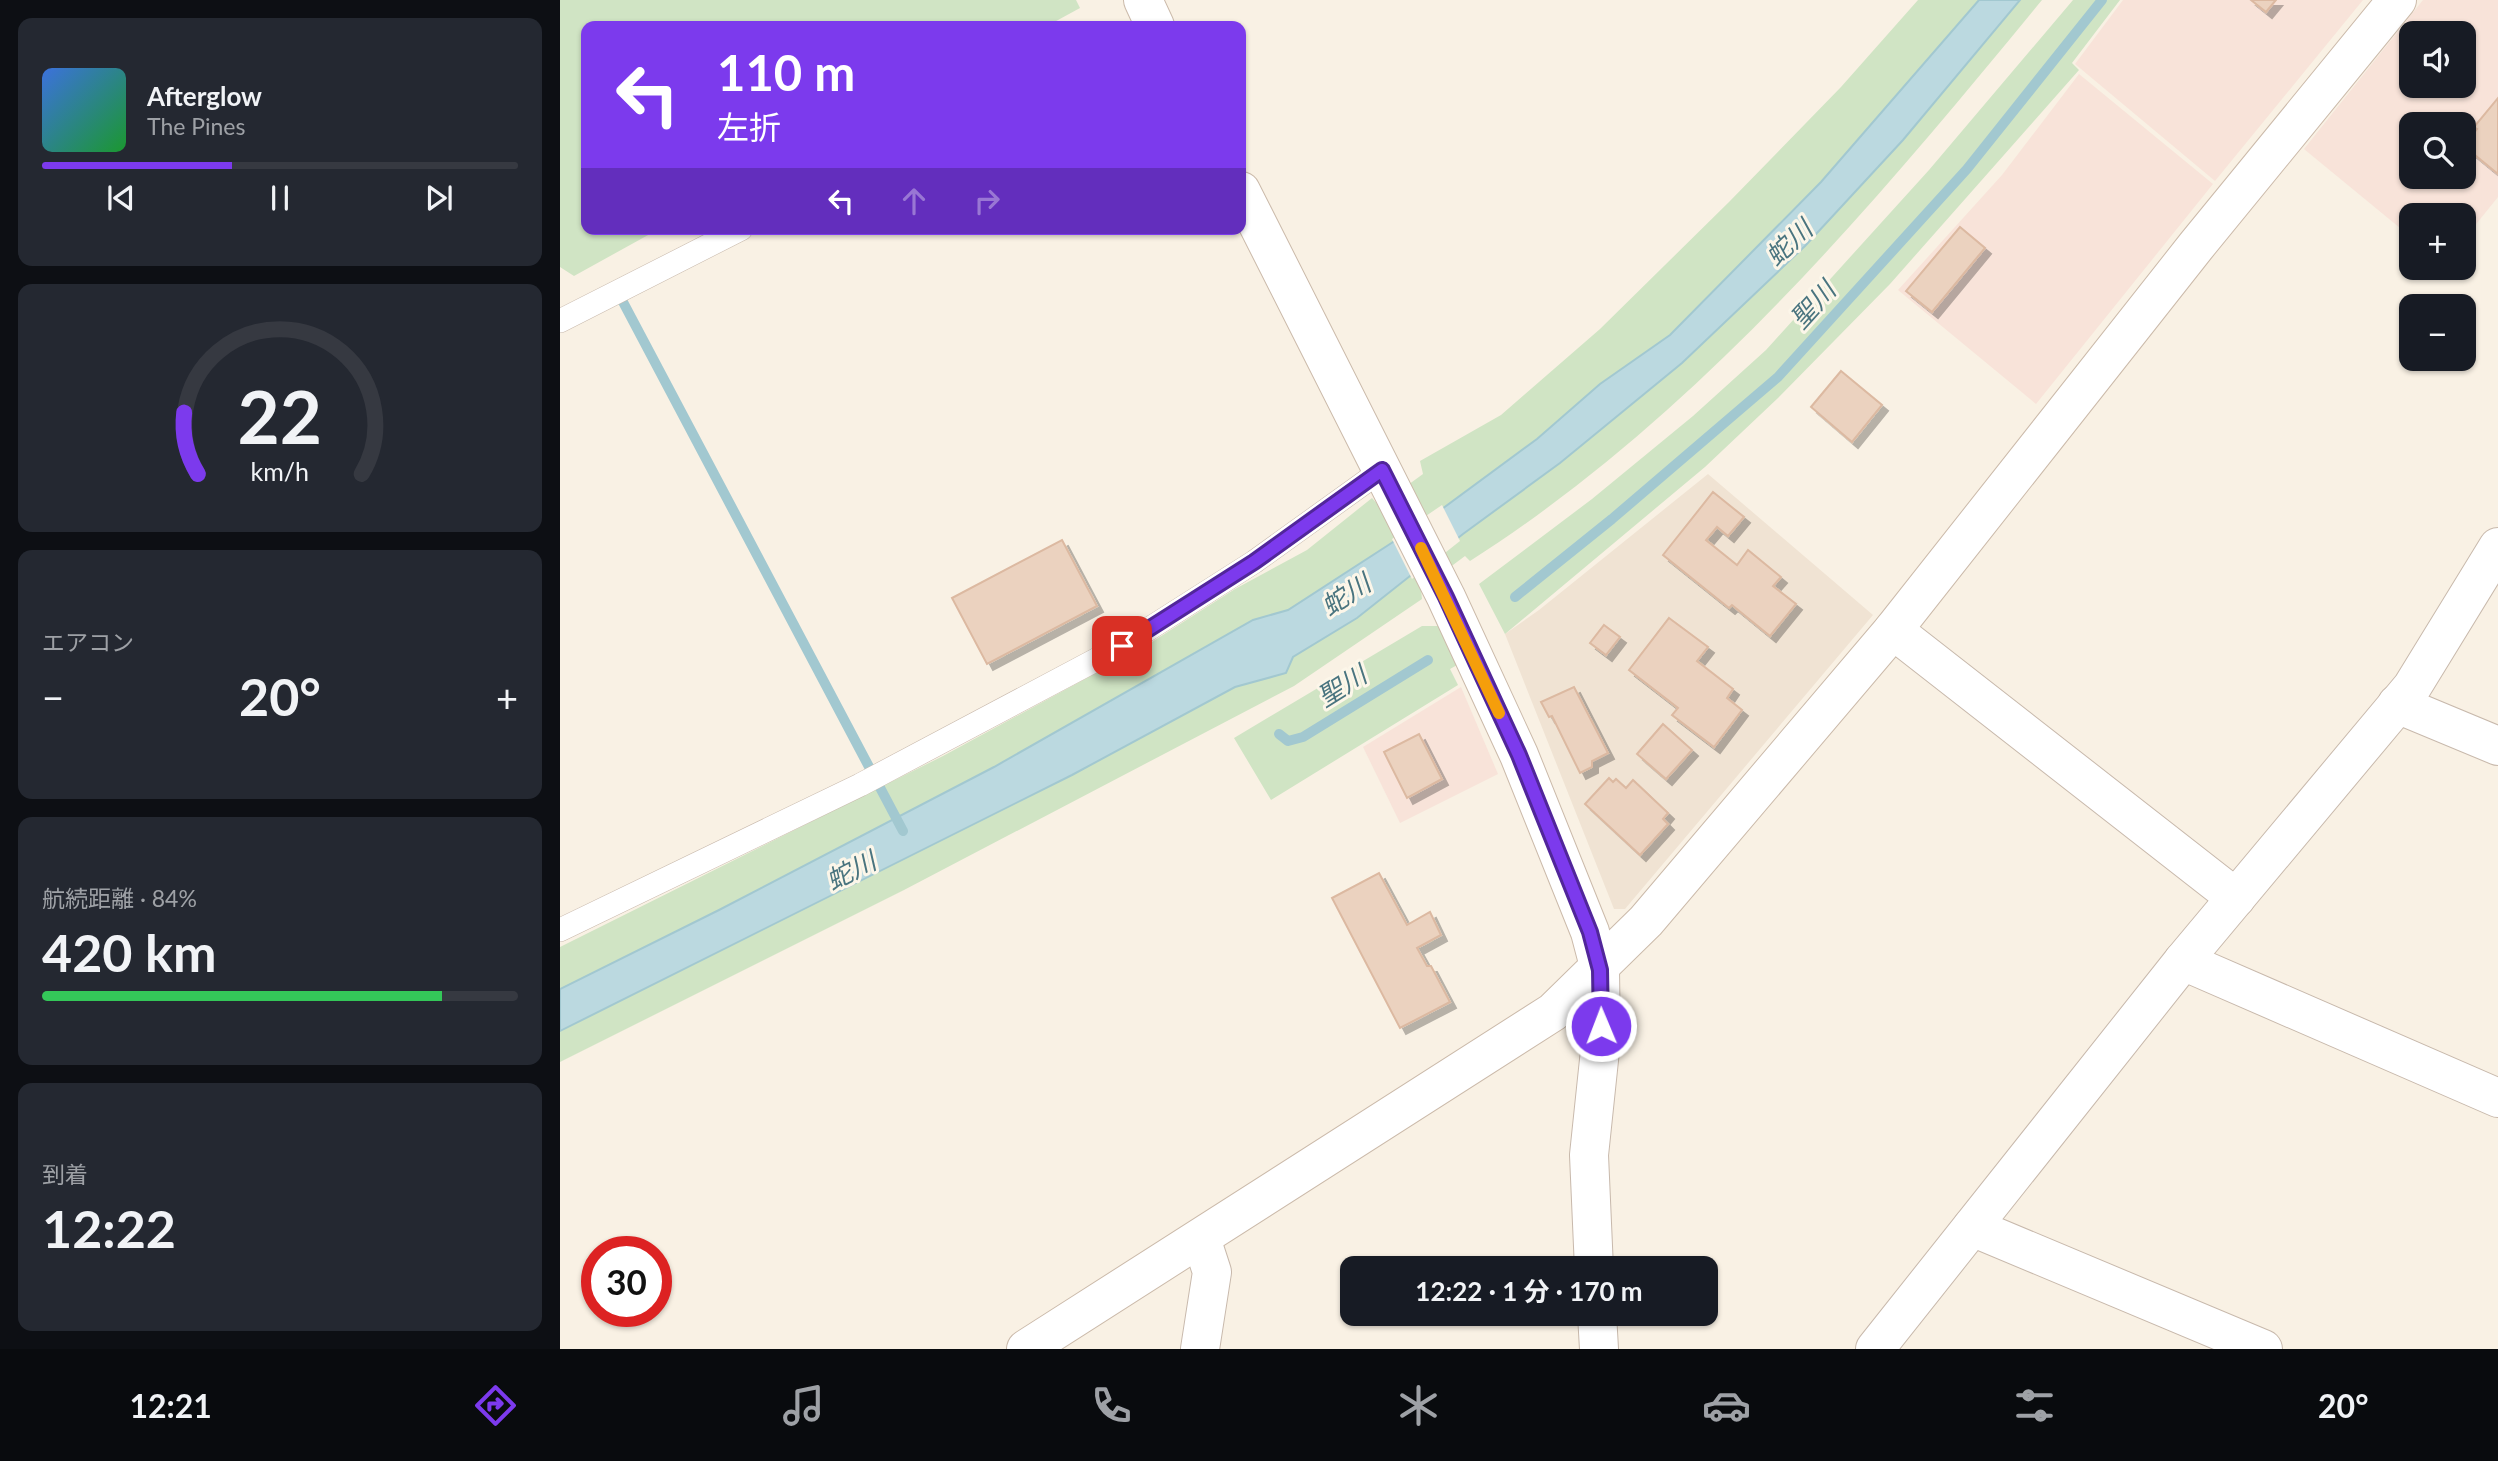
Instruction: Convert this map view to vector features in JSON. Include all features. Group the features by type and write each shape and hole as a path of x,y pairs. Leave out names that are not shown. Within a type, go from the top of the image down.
{"street":[{"path":"1026,1349 1553,1012 1600,970 1646,921 1893,630 2196,246 2397,0"},
{"path":"1246,201 1440,585 1519,755 1590,932 1600,970 1601,1041 1589,1155 1593,1256"},
{"path":"1875,1349 2183,961 2412,687 2498,547"},
{"path":"1893,630 2235,898"},
{"path":"2397,704 2498,746"},
{"path":"2183,961 2498,1098"},
{"path":"1972,1227 2263,1349"},
{"path":"1200,1349 1212,1272 1201,1238"},
{"path":"1598,1326 1599,1349"}],"lane":[{"path":"560,321 729,235"},
{"path":"560,930 860,785 1122,646 1385,477"}],"shaded area":[{"path":"2123,0 2363,0 2215,181 2075,64"},
{"path":"2423,0 2498,0 2498,197 2476,224 2476,203 2399,203 2399,227 2304,149 2399,30 2399,98 2476,98 2476,21 2406,21"},
{"path":"2079,74 2213,184 2036,404 1898,290 2002,175"},
{"path":"1708,474 1873,615 1625,909 1614,909 1505,634 1539,610"},
{"path":"1461,687 1498,774 1400,823 1363,747"}],"green space":[{"path":"560,0 1076,0 1080,8 1056,21 581,21 581,235 648,235 574,276 560,267"},
{"path":"1918,0 1979,0 1821,182 1670,335 1601,384 1537,439 1427,520 1288,610 1253,620 994,767 560,989 560,947 943,756 1144,647 1235,589 1307,550 1372,498 1379,506 1423,474 1420,461 1501,415 1600,329 1841,87"},
{"path":"2020,0 2042,0 1847,230 1706,374 1631,441 1553,504 1470,561 1465,556 1421,589 1422,599 1294,686 904,890 560,1062 560,1031 1072,775 1235,687 1286,673 1293,657 1357,618 1463,534 1560,463 1682,363 1805,246 1903,140"},
{"path":"2073,0 2120,0 2072,63 2079,70 1890,284 1778,398 1705,467 1505,634 1479,584 1592,499 1693,416 1766,350 1929,170"},
{"path":"1422,626 1440,626 1459,664 1450,669 1458,685 1271,800 1234,738"}],"water":[{"name":"蛇川","path":"1979,0 2020,0 1903,140 1805,246 1682,363 1560,463 1463,534 1357,618 1293,657 1286,673 1235,687 1072,775 560,1031 560,989 994,767 1253,620 1288,610 1427,520 1537,439 1600,384 1670,335 1821,182"}],"pier":[{"path":"1442,505 1460,541 1412,579 1392,539"}],"building":[{"path":"2251,0 2276,0 2266,12"},
{"path":"2498,98 2498,174 2476,156 2476,125"},
{"path":"1960,227 1985,248 1932,312 1906,291"},
{"path":"1841,371 1882,405 1852,442 1811,407"},
{"path":"1713,492 1744,517 1728,536 1717,527 1706,540 1737,565 1748,550 1781,577 1773,586 1796,604 1770,636 1732,605 1729,608 1663,555"},
{"path":"1062,540 1097,606 987,664 952,598"},
{"path":"1669,618 1708,647 1697,661 1733,689 1727,698 1742,710 1714,747 1672,715 1678,708 1629,670"},
{"path":"1604,625 1620,637 1606,655 1590,643"},
{"path":"1574,687 1608,753 1592,761 1592,767 1580,773 1552,716 1549,717 1541,702"},
{"path":"1663,724 1692,750 1666,779 1637,754"},
{"path":"1419,734 1442,779 1407,798 1384,752"},
{"path":"1609,778 1613,782 1616,779 1626,788 1633,780 1668,813 1663,819 1668,824 1640,855 1585,804"},
{"path":"1379,873 1407,925 1430,912 1441,935 1417,948 1427,966 1431,966 1450,1002 1400,1028 1332,898"}],"waterway":[{"name":"聖川","path":"1515,597 1612,519 1778,377 1967,169 2102,0"},
{"path":"623,302 903,831"},
{"name":"聖川","path":"1279,734 1288,741 1303,737 1428,660"}],"slow traffic":[{"path":"1421,548 1499,713"}],"route":[{"path":"1122,646 1254,562 1382,470 1446,597 1519,755 1590,932 1600,970 1601,1026"}]}
